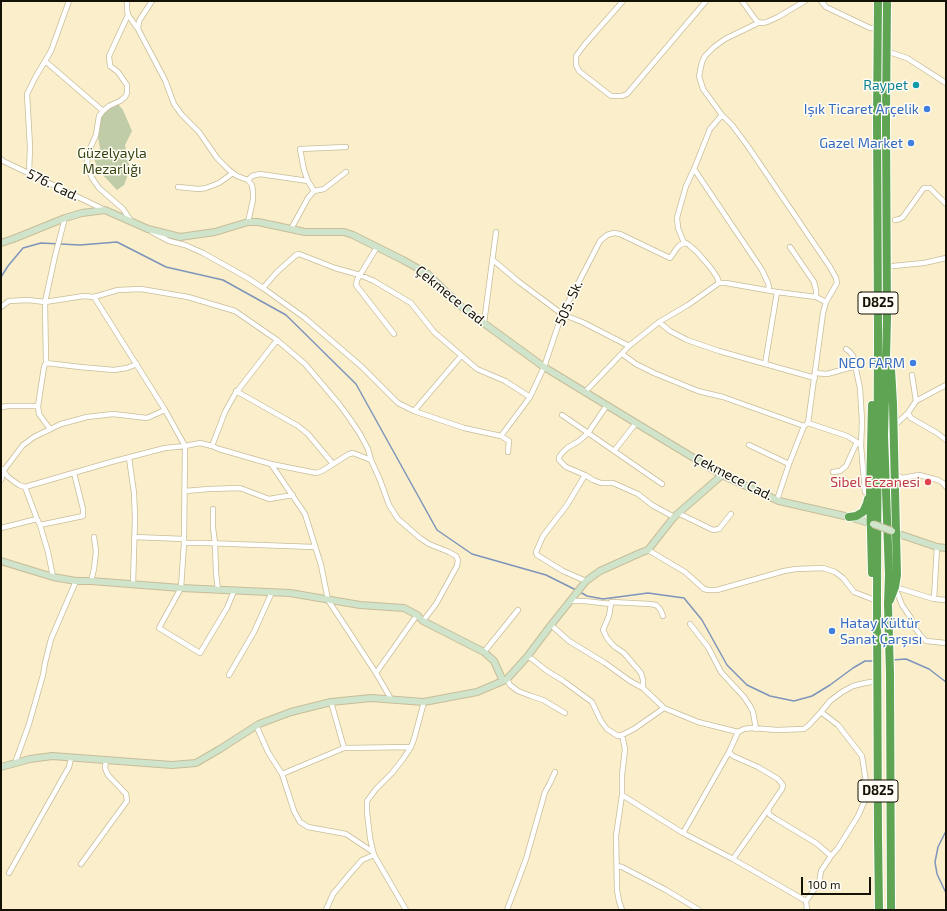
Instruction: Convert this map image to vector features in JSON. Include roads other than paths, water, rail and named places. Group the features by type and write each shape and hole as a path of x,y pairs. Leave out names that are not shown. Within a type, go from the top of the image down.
{"highway":[{"name":"D825","path":"878,1 877,603 879,910"},
{"name":"D825","path":"887,1 887,319 884,435 889,575 891,910"},
{"path":"887,319 893,404 895,474 894,532 898,575 888,604"},
{"path":"877,603 872,579 870,492 872,408 878,332"},
{"path":"849,518 863,512 870,492"}],"street":[{"path":"29,173 30,147 27,94 51,51 69,1"},
{"path":"126,1 128,15 138,29 165,80 174,104 182,116 199,132 217,158 233,173 248,180 252,185 253,192 248,222"},
{"path":"138,29 139,21 152,1"},
{"path":"623,1 576,56 576,65 579,70 611,96 622,96 627,94 706,1"},
{"path":"742,1 758,22"},
{"path":"777,500 789,464 806,425 815,376 823,313 826,302 837,284 836,278 747,145 732,125 722,115 704,89 699,76 702,62 709,51 718,44 758,22 767,22 805,1"},
{"path":"821,1 826,7 870,28 878,29"},
{"path":"128,15 109,56 110,66 118,72 127,86 127,93 125,97 109,106 99,116 96,135 88,154 87,165 92,178 99,188 123,209 132,222"},
{"path":"886,51 907,58 946,83"},
{"path":"45,61 103,111"},
{"path":"719,283 710,267 697,252 686,243 684,244 678,228 678,214 686,186 710,129 722,115"},
{"path":"314,191 304,170 300,149 346,147"},
{"name":"576. Cad.","path":"2,161 105,210"},
{"path":"694,169 762,270 768,283 768,290"},
{"path":"291,229 308,198 314,191 324,189 346,172"},
{"path":"178,187 199,189 206,188 219,183 233,173"},
{"path":"248,180 252,176 260,174 308,181"},
{"path":"895,220 903,217 924,188 930,188 946,204"},
{"path":"1,243 13,240 65,218 82,213 105,210"},
{"name":"Çekmece Cad.","path":"105,210 148,229 180,236 215,232 248,222 258,222 305,232 344,232 353,235 428,274 463,308 544,368 722,475 777,500 871,524 938,547 946,548"},
{"path":"50,429 39,414 38,406 46,362 45,302 65,218"},
{"path":"148,229 169,241 185,245 203,253 263,288 311,323 362,367 398,403 414,411 464,428 501,436 509,441 508,452"},
{"path":"484,323 496,232"},
{"name":"505. Sk.","path":"501,436 530,396 544,368 562,314 600,241 611,234 620,234 670,258 677,248 684,244"},
{"path":"377,247 357,280 356,285 394,334"},
{"path":"790,247 814,282 816,297"},
{"path":"263,288 277,272 299,254 335,268 360,275 374,281 411,303 434,332 477,369 505,381 530,396"},
{"path":"893,266 924,263 946,258"},
{"path":"493,260 518,282 562,314 582,322 629,346"},
{"path":"585,392 629,346 659,322 688,305 719,283 726,282 777,292 816,297 826,302"},
{"path":"1,307 9,301 28,300 45,302 84,296 94,298 118,290 141,289 188,297 235,311 277,340 305,364 339,404 360,434 368,449 389,505 398,518 420,538 456,556 458,560 456,566 436,604 423,621"},
{"path":"765,364 777,292"},
{"path":"94,298 186,446 184,541 181,588 159,628 200,653 227,608 234,591"},
{"path":"659,322 670,331 687,340 790,372 815,376 856,366"},
{"path":"212,446 225,412 236,391 277,340"},
{"path":"846,350 853,356 860,388 862,421 859,444 865,492 870,492"},
{"path":"622,354 636,364 698,391 723,397 806,425 847,436 859,444"},
{"path":"414,411 461,356"},
{"path":"46,362 114,370 127,368 136,364"},
{"path":"912,375 916,401"},
{"path":"893,428 908,413 916,401 946,385"},
{"path":"236,391 298,426 308,434 333,464"},
{"path":"607,405 588,433 579,441 567,448 559,457 561,462 566,467 601,483 613,483 638,494 652,504 713,530 719,529 731,514"},
{"path":"1,408 9,406 38,406"},
{"path":"1,480 2,470 23,445 34,437 61,424 87,417 113,414 147,418 165,410"},
{"path":"908,413 911,418 946,440"},
{"path":"562,415 662,484"},
{"path":"614,451 636,423"},
{"path":"2,470 8,477 19,485 25,487 166,448 200,443 271,464 316,473 353,453 371,460"},
{"path":"833,472 840,471 846,466 859,444"},
{"path":"749,445 789,464"},
{"path":"129,458 134,493 133,584"},
{"path":"271,464 305,514 320,565 328,600 376,673 391,699"},
{"path":"40,525 83,516 83,509 74,473"},
{"path":"895,474 902,478 919,474 938,480 946,487"},
{"path":"585,475 567,505 543,536 536,552 537,555 563,571 586,581"},
{"path":"1,767 30,759 52,756 172,765 196,763 256,725 291,712 331,702 371,698 424,702 477,692 505,680 527,657 551,624 586,581 600,571 648,550 676,515 722,475"},
{"path":"25,487 40,525 48,552 53,577"},
{"path":"185,490 240,488 269,499 292,495"},
{"path":"213,509 218,590"},
{"path":"1,528 37,519"},
{"path":"91,581 96,551 94,537"},
{"path":"134,537 215,544 314,547"},
{"path":"934,600 938,547"},
{"path":"648,550 685,572 704,589 708,590 717,590 784,571 823,568 835,572 854,592 877,603"},
{"path":"1,561 53,577 76,581 290,593 360,605 404,608 417,615 423,621 484,652 494,661 505,680 518,691 543,700 565,713"},
{"path":"15,763 29,724 43,675 51,639 76,581"},
{"path":"895,587 934,600 946,600"},
{"path":"895,587 902,604 921,636 926,641 946,643"},
{"path":"229,675 254,632 272,592"},
{"path":"570,601 611,604 611,602 650,604 656,605 660,609 663,616"},
{"path":"611,604 609,616 603,630 611,643 624,653 641,673 643,688"},
{"path":"484,652 518,610"},
{"path":"376,673 417,615"},
{"path":"551,624 569,641 643,688 664,708 698,722 738,732 748,728 777,730 804,729 810,725 830,701 842,692 853,686 878,680"},
{"path":"690,624 708,648 721,672 744,697 750,706 753,712 756,729"},
{"path":"527,657 532,659 592,702 601,721 607,729 618,736 634,729 664,708"},
{"path":"331,702 344,748"},
{"path":"406,910 373,853 367,812 367,801 404,759 411,747 424,702"},
{"path":"807,910 806,901 819,883 821,871 838,848 858,816 865,800 864,786 866,776 862,756 838,725 822,712"},
{"path":"256,725 268,752 282,774 294,810 300,822 308,827 346,834 373,853"},
{"path":"683,833 729,752 738,732"},
{"path":"621,910 617,890 616,836 622,795 622,775 625,749 622,735"},
{"path":"282,774 344,748 411,747"},
{"path":"729,752 733,756 758,767 778,779 783,785 782,789 733,859"},
{"path":"9,873 69,767 72,758"},
{"path":"81,864 127,801 126,794 108,775 105,768 106,760"},
{"path":"507,910 526,859 545,792 555,772"},
{"path":"622,795 683,833 733,859 806,901"},
{"path":"769,808 768,812 770,815 816,843 831,856"},
{"path":"326,910 333,894 362,860 373,853"},
{"path":"617,866 622,866 699,910"}],"waterway":[{"path":"1,277 23,248 41,243 80,245 117,242 166,267 223,280 286,315 356,384 437,530 472,554 546,575 576,590"},
{"path":"580,592 587,596 603,599 648,593 684,598 702,620 727,665 747,685 770,696 794,701 812,696 865,661 875,661"},
{"path":"892,660 906,659 929,669 946,682"},
{"path":"946,831 938,847 935,862 937,874 946,893"}],"place":[{"name":"Raypet","path":"916,85"},
{"name":"Işık Ticaret Arçelik","path":"927,109"},
{"name":"Gazel Market","path":"911,143"},
{"name":"NEO FARM","path":"913,363"},
{"name":"Sibel Eczanesi","path":"928,482"},
{"name":"Hatay Kültür Sanat Çarşısı","path":"832,631"}],"park label":[{"name":"Güzelyayla Mezarlığı","path":"112,162"}]}
